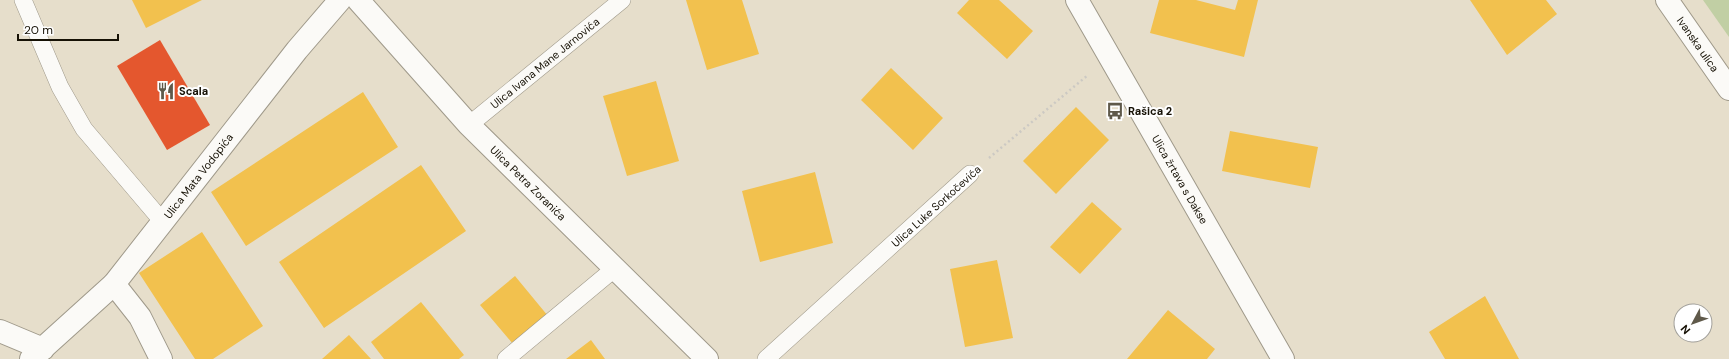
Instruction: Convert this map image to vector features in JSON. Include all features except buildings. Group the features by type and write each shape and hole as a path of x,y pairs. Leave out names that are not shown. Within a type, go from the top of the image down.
{"street":[{"name":"Ulica Mata Vodopića","path":"37,354 114,284 297,50 340,0"},
{"name":"Ulica Petra Zoranića","path":"358,0 468,125 707,359"},
{"name":"Ulica žrtava s Dakse","path":"1077,0 1283,359"},
{"name":"Ivanska ulica","path":"1667,0 1729,89"},
{"path":"114,284 140,317 161,359"},
{"path":"0,331 37,354"}],"lane":[{"path":"23,0 60,88 84,129 163,222"},
{"name":"Ulica Ivana Mane Jarnovića","path":"468,125 622,0"},
{"name":"Ulica Luke Sorkočevića","path":"766,359 970,174"},
{"path":"506,359 614,269"}],"path":[{"name":"Ulica Luke Sorkočevića","path":"970,174 1109,57"}],"green space":[{"path":"1703,0 1729,0 1729,37"}],"place":[{"name":"Scala","path":"166,91"},
{"name":"Rašica 2","path":"1115,111"}]}
